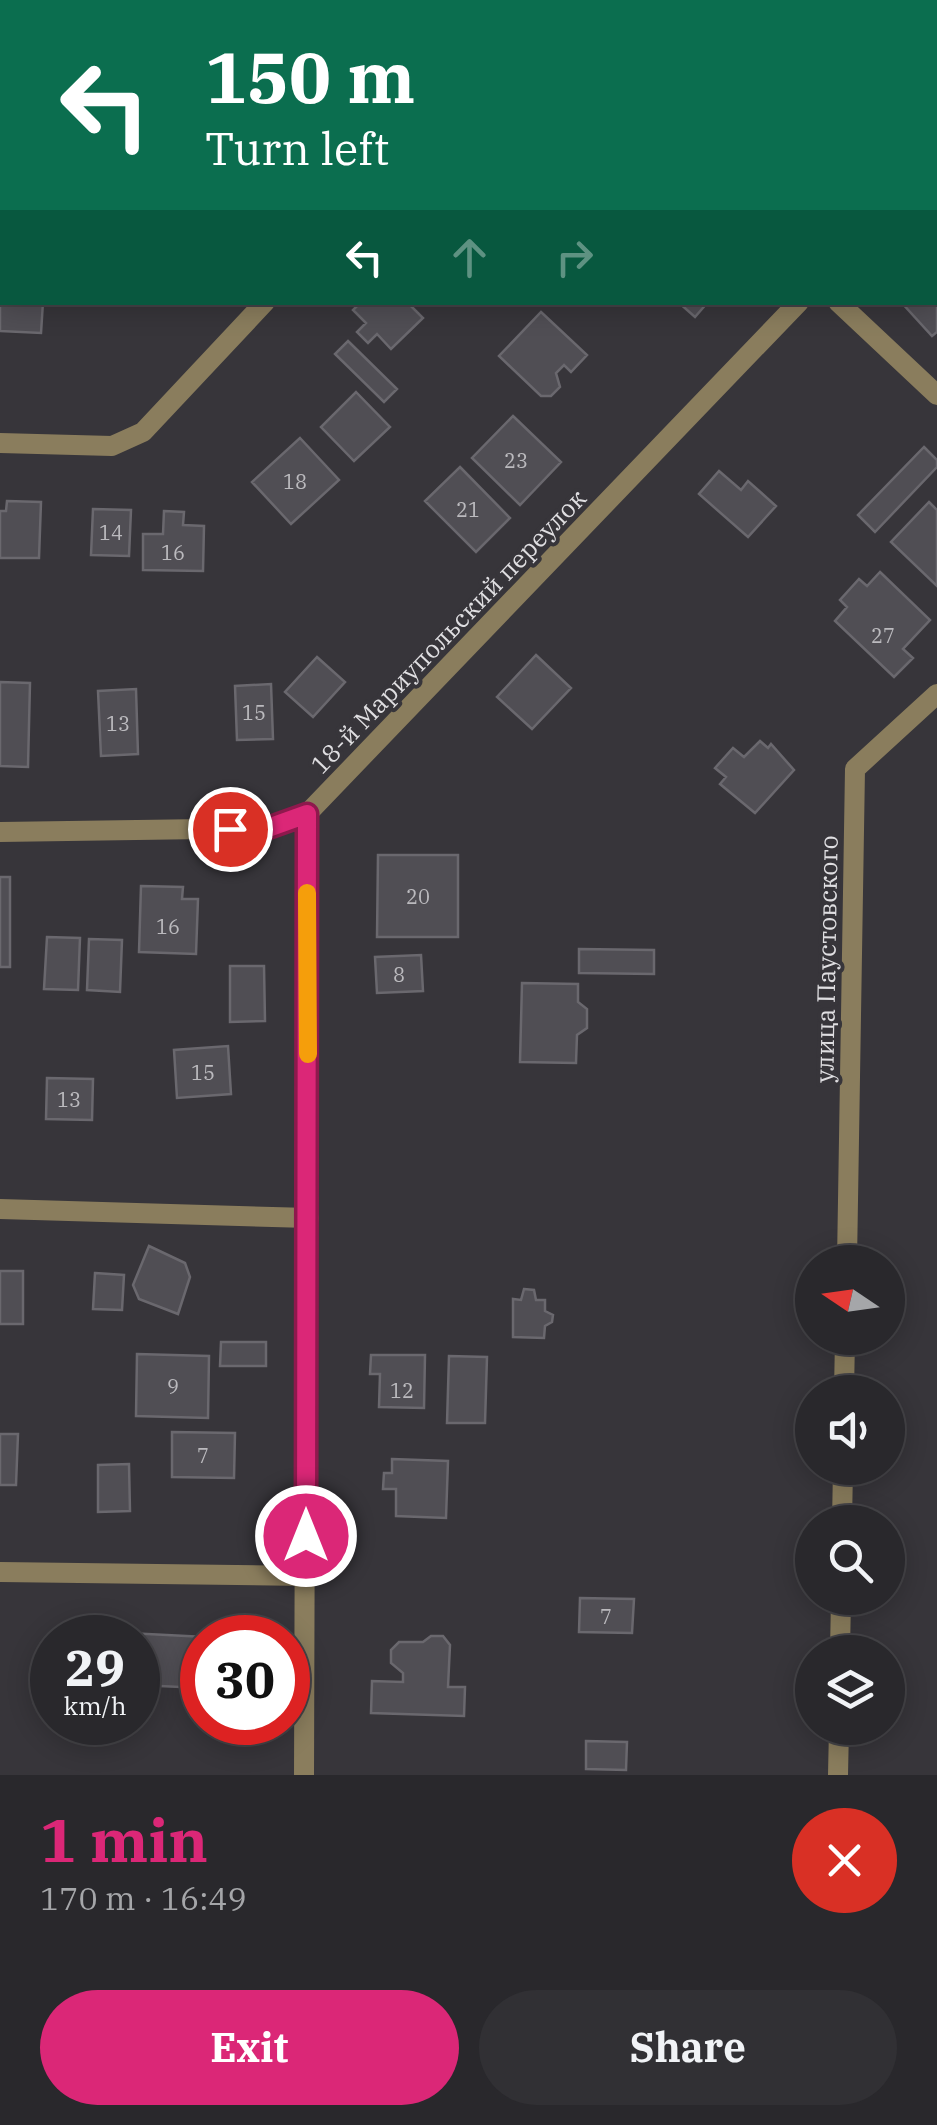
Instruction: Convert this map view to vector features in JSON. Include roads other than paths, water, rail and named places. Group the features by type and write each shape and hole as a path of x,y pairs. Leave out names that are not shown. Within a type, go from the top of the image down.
{"street":[{"path":"0,443 112,446 143,432 262,305"},
{"name":"18-й Мариупольский переулок","path":"0,832 268,828 307,814 796,305"},
{"path":"841,305 937,395"},
{"name":"улица Паустовского","path":"846,1245 855,769 937,694"},
{"path":"304,1775 309,1218 307,814"},
{"path":"0,1209 309,1218"},
{"path":"0,1572 306,1576"},
{"path":"838,1775 839,1745"}]}
